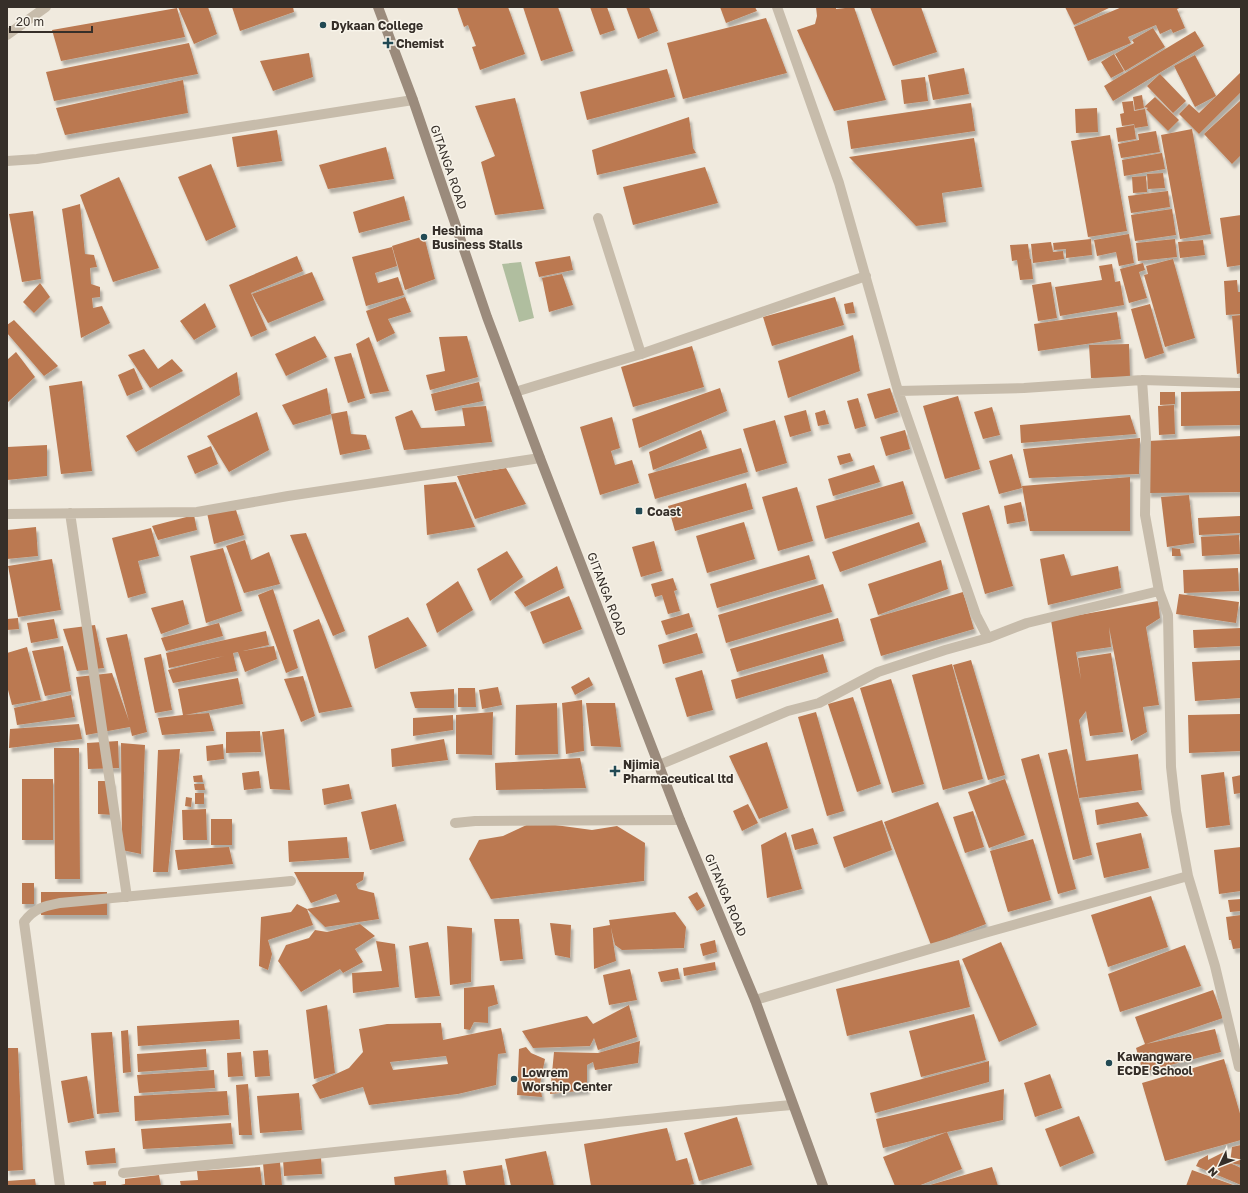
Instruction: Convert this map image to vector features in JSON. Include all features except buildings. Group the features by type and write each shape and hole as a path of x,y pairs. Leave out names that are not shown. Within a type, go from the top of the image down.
{"main road":[{"name":"GITANGA ROAD","path":"378,7 413,100 487,317 515,392 680,820 755,1000 792,1105 823,1186"}],"street":[{"path":"7,35 46,7"},
{"path":"777,7 839,183 898,391 976,615 988,638"},
{"path":"7,161 37,159 413,100"},
{"path":"598,218 641,354"},
{"path":"515,392 641,354 866,276"},
{"path":"898,391 1024,388 1142,380 1241,383"},
{"path":"1142,380 1146,438 1145,515 1159,591 1168,615 1171,767 1176,811 1188,876 1215,966 1239,1067"},
{"path":"7,514 197,512 288,496 540,458"},
{"path":"70,514 127,897"},
{"path":"659,765 788,711 818,704 878,672 945,650 988,638 1027,623 1159,591"},
{"path":"455,823 475,821 680,820"},
{"path":"755,1000 988,932 1188,876"},
{"path":"60,1186 24,922 30,914 37,909 48,905 291,881"},
{"path":"122,1173 245,1162 663,1116 792,1105"}],"green space":[{"path":"521,262 534,318 519,322 502,264"}],"place":[{"name":"Dykaan College","path":"323,25"},
{"name":"Chemist","path":"388,43"},
{"name":"Heshima Business Stalls","path":"424,237"},
{"name":"Coast","path":"639,511"},
{"name":"Njimia Pharmaceutical ltd","path":"615,771"},
{"name":"Kawangware ECDE School","path":"1109,1063"},
{"name":"Lowrem Worship Center","path":"514,1079"}]}
